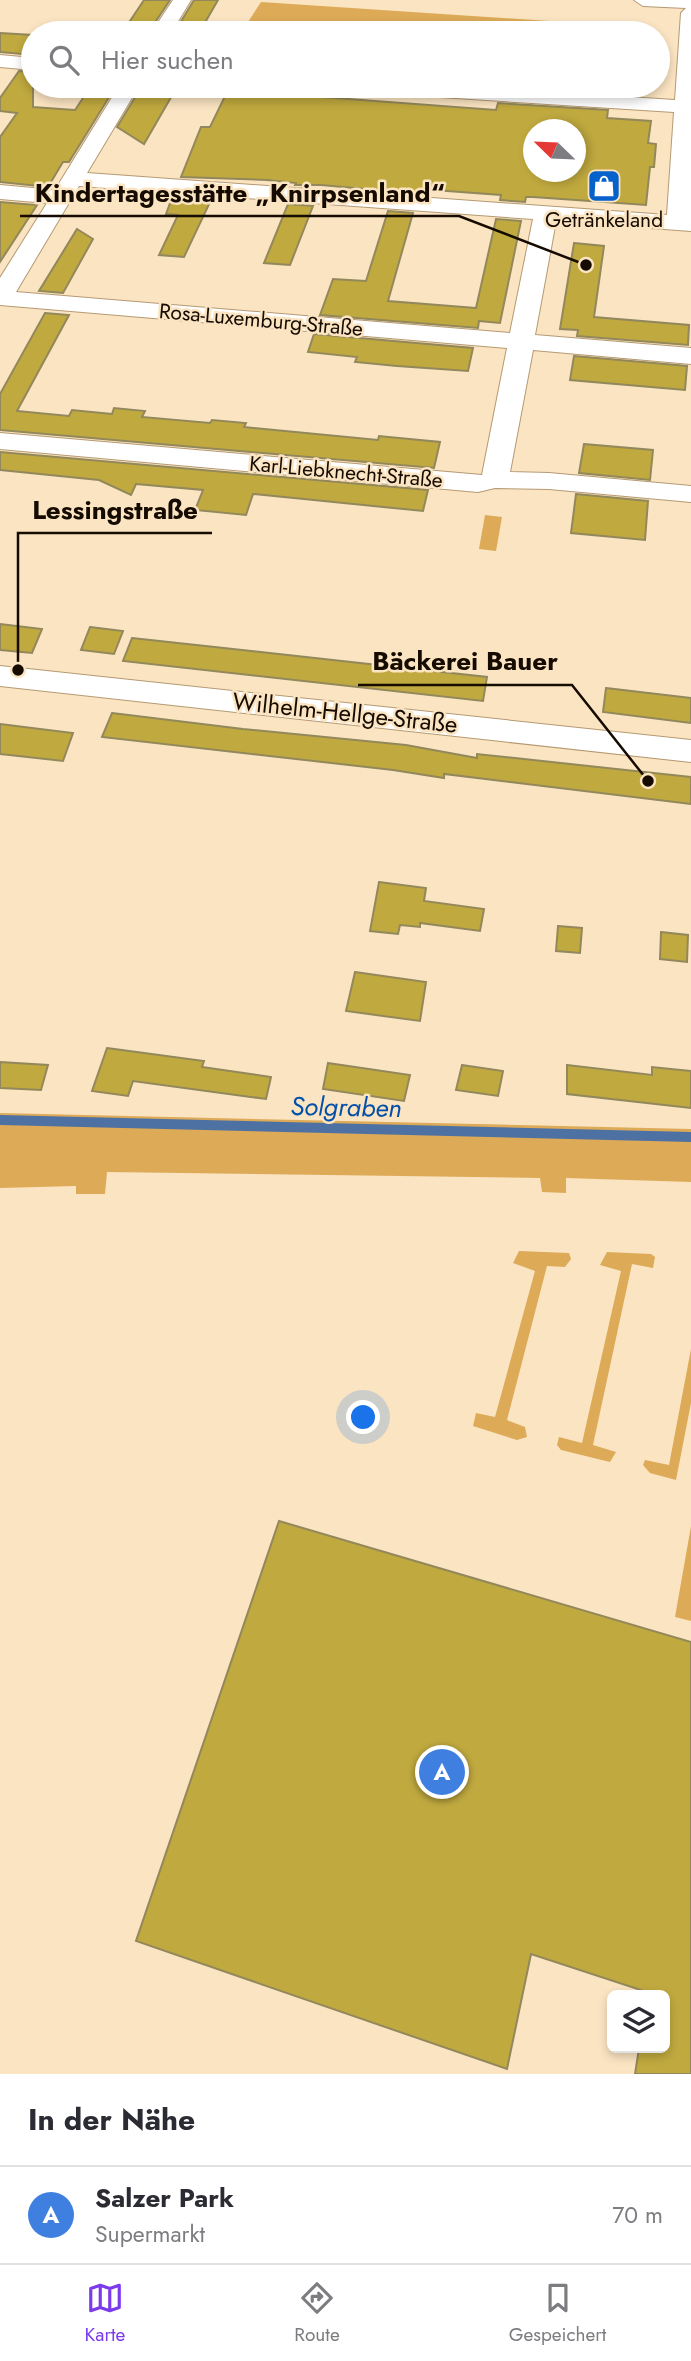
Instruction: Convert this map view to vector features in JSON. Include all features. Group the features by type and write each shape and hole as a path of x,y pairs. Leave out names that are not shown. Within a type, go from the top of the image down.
{"street":[{"path":"169,21 182,0"},
{"path":"643,0 691,3"},
{"path":"0,192 67,188 546,213 685,223 691,13"},
{"path":"0,61 21,63"},
{"path":"0,298 122,98"},
{"path":"548,98 688,107"},
{"path":"495,480 546,213"},
{"name":"Rosa-Luxemburg-Straße","path":"0,298 691,356"},
{"name":"Karl-Liebknecht-Straße","path":"0,441 478,484 495,480 549,481 691,494"},
{"name":"Wilhelm-Hellge-Straße","path":"0,676 691,751"}],"shaded area":[{"path":"261,2 549,21 249,21"},
{"path":"485,515 502,517 496,551 479,549"},
{"path":"0,1113 691,1129 691,1182 566,1178 566,1193 542,1192 540,1178 107,1172 105,1194 76,1194 76,1186 0,1188"},
{"path":"519,1251 569,1253 571,1259 565,1267 547,1266 507,1420 525,1427 527,1437 517,1440 473,1426 476,1413 495,1417 535,1271 513,1263"},
{"path":"607,1252 651,1254 655,1257 653,1268 632,1264 593,1445 616,1452 610,1462 561,1450 557,1445 559,1437 582,1443 621,1271 600,1265"},
{"path":"691,1349 691,1403 676,1480 650,1473 643,1465 645,1460 669,1465"},
{"path":"691,1526 691,1621 675,1617"}],"building":[{"path":"144,0 170,0 156,21 130,21"},
{"path":"194,0 218,0 206,21 181,21"},
{"path":"0,33 21,34 21,54 0,52"},
{"path":"19,71 21,98 33,98 33,107 75,110 83,98 109,98 69,162 63,162 48,187 0,182 0,137 17,113 0,111 0,98"},
{"path":"135,98 171,98 144,144 117,127"},
{"path":"224,98 335,98 496,110 498,103 608,110 607,118 651,121 648,143 656,144 654,167 650,167 646,205 533,197 526,197 525,202 500,200 501,195 420,189 419,194 295,185 296,183 267,180 181,177 201,127 210,127"},
{"path":"173,195 212,198 184,257 159,255 178,215 166,214"},
{"path":"0,202 37,205 0,262"},
{"path":"288,204 313,206 290,265 264,263"},
{"path":"388,211 413,213 388,301 476,308 496,219 521,221 500,323 479,321 478,328 320,315 333,279 366,281"},
{"path":"77,229 93,239 63,293 39,291"},
{"path":"574,243 604,246 594,317 689,325 688,345 577,336 578,330 560,329"},
{"path":"45,313 69,315 17,411 69,416 72,410 112,414 114,408 145,411 142,417 246,423 244,427 378,440 379,436 440,442 434,468 0,430 0,394"},
{"path":"314,334 473,348 468,371 397,366 355,362 357,357 308,352"},
{"path":"574,356 687,366 685,390 570,380"},
{"path":"584,444 653,450 650,480 579,473"},
{"path":"0,452 428,490 423,511 253,494 246,515 195,510 203,490 136,484 131,495 99,480 0,470"},
{"path":"576,494 648,501 645,540 571,533"},
{"path":"0,624 42,629 32,653 0,650"},
{"path":"90,627 123,631 114,654 81,650"},
{"path":"132,638 487,677 483,701 123,661"},
{"path":"606,688 691,698 691,723 603,712"},
{"path":"112,713 406,745 477,758 477,754 691,777 691,804 102,737"},
{"path":"0,724 73,733 63,761 0,754"},
{"path":"379,882 426,888 424,901 484,909 480,931 420,923 420,927 400,925 398,934 370,931"},
{"path":"558,926 582,928 580,953 556,951"},
{"path":"661,932 688,935 687,962 660,959"},
{"path":"355,972 426,982 420,1021 346,1011"},
{"path":"107,1048 204,1061 202,1067 271,1077 266,1099 133,1081 128,1096 92,1091"},
{"path":"0,1062 48,1065 41,1090 0,1088"},
{"path":"328,1063 410,1075 404,1101 323,1089"},
{"path":"462,1065 503,1071 498,1096 456,1090"},
{"path":"567,1065 652,1075 652,1067 691,1071 691,1108 567,1094"},
{"path":"279,1521 691,1642 691,2074 635,2074 638,2053 670,2053 670,1990 641,1990 531,1954 507,2069 136,1941"}],"waterway":[{"name":"Solgraben","path":"0,1120 691,1137"}],"place":[{"name":"Getränkeland","path":"604,186"},
{"name":"Kindertagesstätte „Knirpsenland“","path":"586,265"},
{"name":"Lessingstraße","path":"18,670"},
{"name":"Bäckerei Bauer","path":"648,781"},
{"name":"Salzer Park","path":"442,1772"}]}
